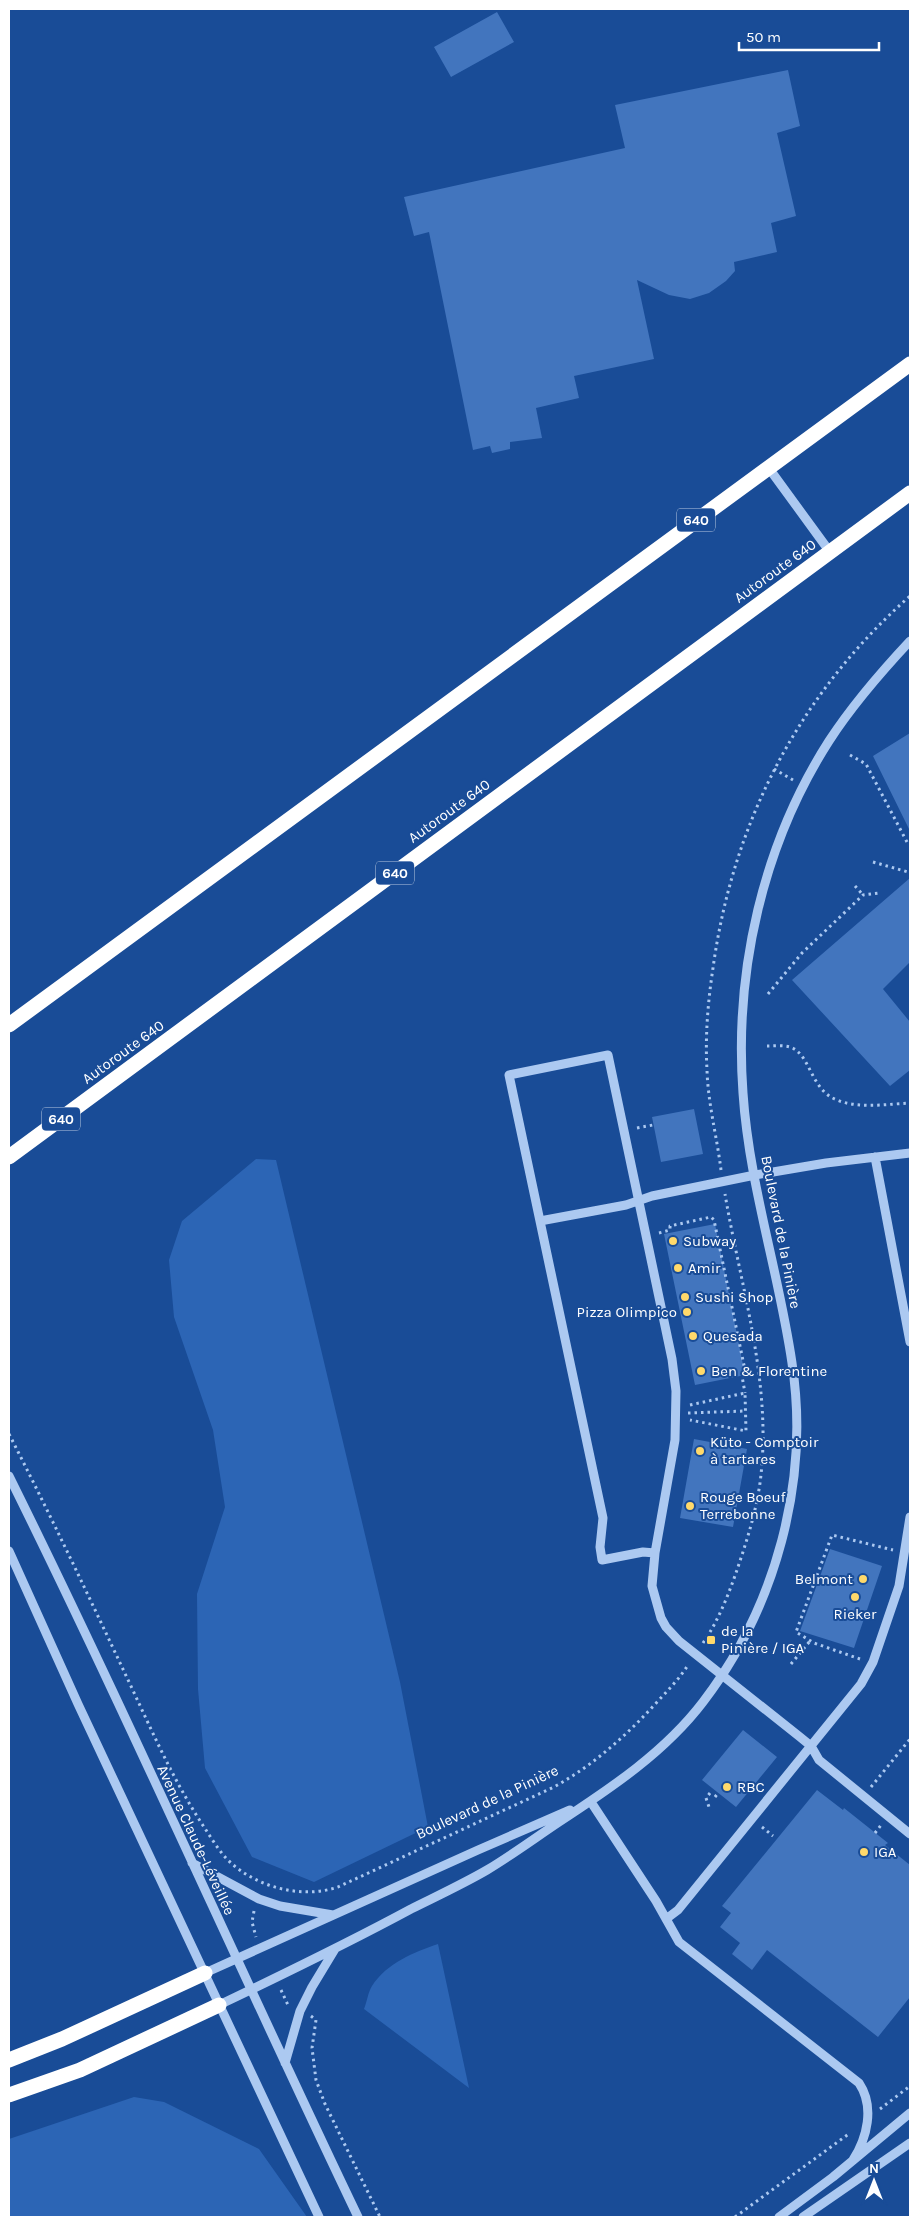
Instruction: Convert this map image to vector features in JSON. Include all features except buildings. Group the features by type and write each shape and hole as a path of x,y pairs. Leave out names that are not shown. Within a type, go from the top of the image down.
{"highway":[{"name":"640","path":"9,1025 910,364"},
{"name":"Autoroute 640","path":"9,1157 910,493"},
{"path":"9,2060 62,2039 205,1973"},
{"path":"9,2095 80,2070 219,2005"}],"street":[{"path":"768,467 830,552"},
{"name":"Boulevard de la Pinière","path":"219,2005 335,1949 488,1869 623,1779 664,1744 704,1701 755,1616 771,1577 790,1507 797,1421 792,1364 745,1118 742,1074 742,1021 747,966 767,876 803,788 829,742 848,714 910,641"},
{"path":"655,1553 643,1552 602,1560 600,1546 603,1518 509,1075 608,1055 672,1360 676,1391 675,1440 655,1553 652,1586 659,1612 666,1627 679,1641 811,1746 819,1760 910,1834"},
{"path":"540,1221 755,1175 910,1153"},
{"path":"874,1157 910,1342"},
{"name":"Avenue Claude-Léveillée","path":"9,1476 358,2217"},
{"path":"666,1919 678,1910 861,1684 873,1662 899,1586 910,1516"},
{"path":"9,1551 78,1704 319,2217"},
{"path":"591,1802 679,1942 859,2083 867,2096 868,2112 861,2144 853,2160"},
{"name":"Boulevard de la Pinière","path":"205,1973 591,1802"},
{"path":"192,1863 259,1899 280,1906 333,1915"},
{"path":"285,2063 303,2004 335,1949"},
{"path":"779,2217 910,2113"},
{"path":"803,2217 910,2143"}],"path":[{"path":"850,755 866,764 908,844"},
{"path":"774,769 803,788"},
{"path":"873,862 908,872"},
{"path":"855,886 862,895"},
{"path":"768,994 802,953 862,895 879,893"},
{"path":"767,1046 788,1046 796,1050 801,1055 816,1084 825,1094 838,1101 856,1104 910,1103"},
{"path":"637,1128 653,1125"},
{"path":"707,1638 730,1588 749,1535 762,1467 758,1370 750,1315 726,1200"},
{"path":"659,1233 670,1230 670,1226 711,1217 714,1220 746,1375 742,1376 745,1393 746,1431 690,1420"},
{"path":"690,1405 745,1393"},
{"path":"690,1413 745,1411"},
{"name":"Avenue Claude-Léveillée","path":"9,1434 53,1521 176,1783 227,1858 245,1873 265,1883"},
{"path":"861,1659 810,1641 796,1632 832,1535 896,1550"},
{"path":"791,1664 810,1641"},
{"name":"Boulevard de la Pinière","path":"265,1883 300,1892 328,1890 537,1796 571,1778 611,1748 641,1720 686,1669"},
{"path":"871,1787 910,1739"},
{"path":"710,1793 706,1798 710,1810"},
{"path":"715,1797 718,1793"},
{"path":"875,1833 879,1828"},
{"name":"Avenue Claude-Léveillée","path":"254,1911 252,1922 256,1936"},
{"path":"281,1991 289,2006"},
{"path":"311,2016 316,2020 312,2038 312,2059 318,2086 380,2217"},
{"path":"890,2102 910,2086"},
{"path":"735,2217 844,2138"}],"shaded area":[{"path":"256,1159 276,1160 400,1682 428,1827 314,1882 252,1857 205,1768 198,1689 197,1594 225,1507 213,1430 174,1317 169,1260 182,1221"},
{"path":"438,1944 469,2088 364,2009 371,1988 385,1971 402,1959"},
{"path":"134,2097 164,2102 259,2149 307,2217 9,2217 9,2139"}],"place":[{"name":"Subway","path":"673,1241"},
{"name":"Amir","path":"678,1268"},
{"name":"Sushi Shop","path":"685,1297"},
{"name":"Pizza Olimpico","path":"687,1312"},
{"name":"Quesada","path":"693,1336"},
{"name":"Ben & Florentine","path":"701,1371"},
{"name":"Küto - Comptoir à tartares","path":"700,1451"},
{"name":"Rouge Boeuf Terrebonne","path":"690,1506"},
{"name":"Belmont","path":"863,1579"},
{"name":"Rieker","path":"855,1597"},
{"name":"de la Pinière / IGA","path":"711,1640"},
{"name":"RBC","path":"727,1787"},
{"name":"IGA","path":"864,1852"}]}
